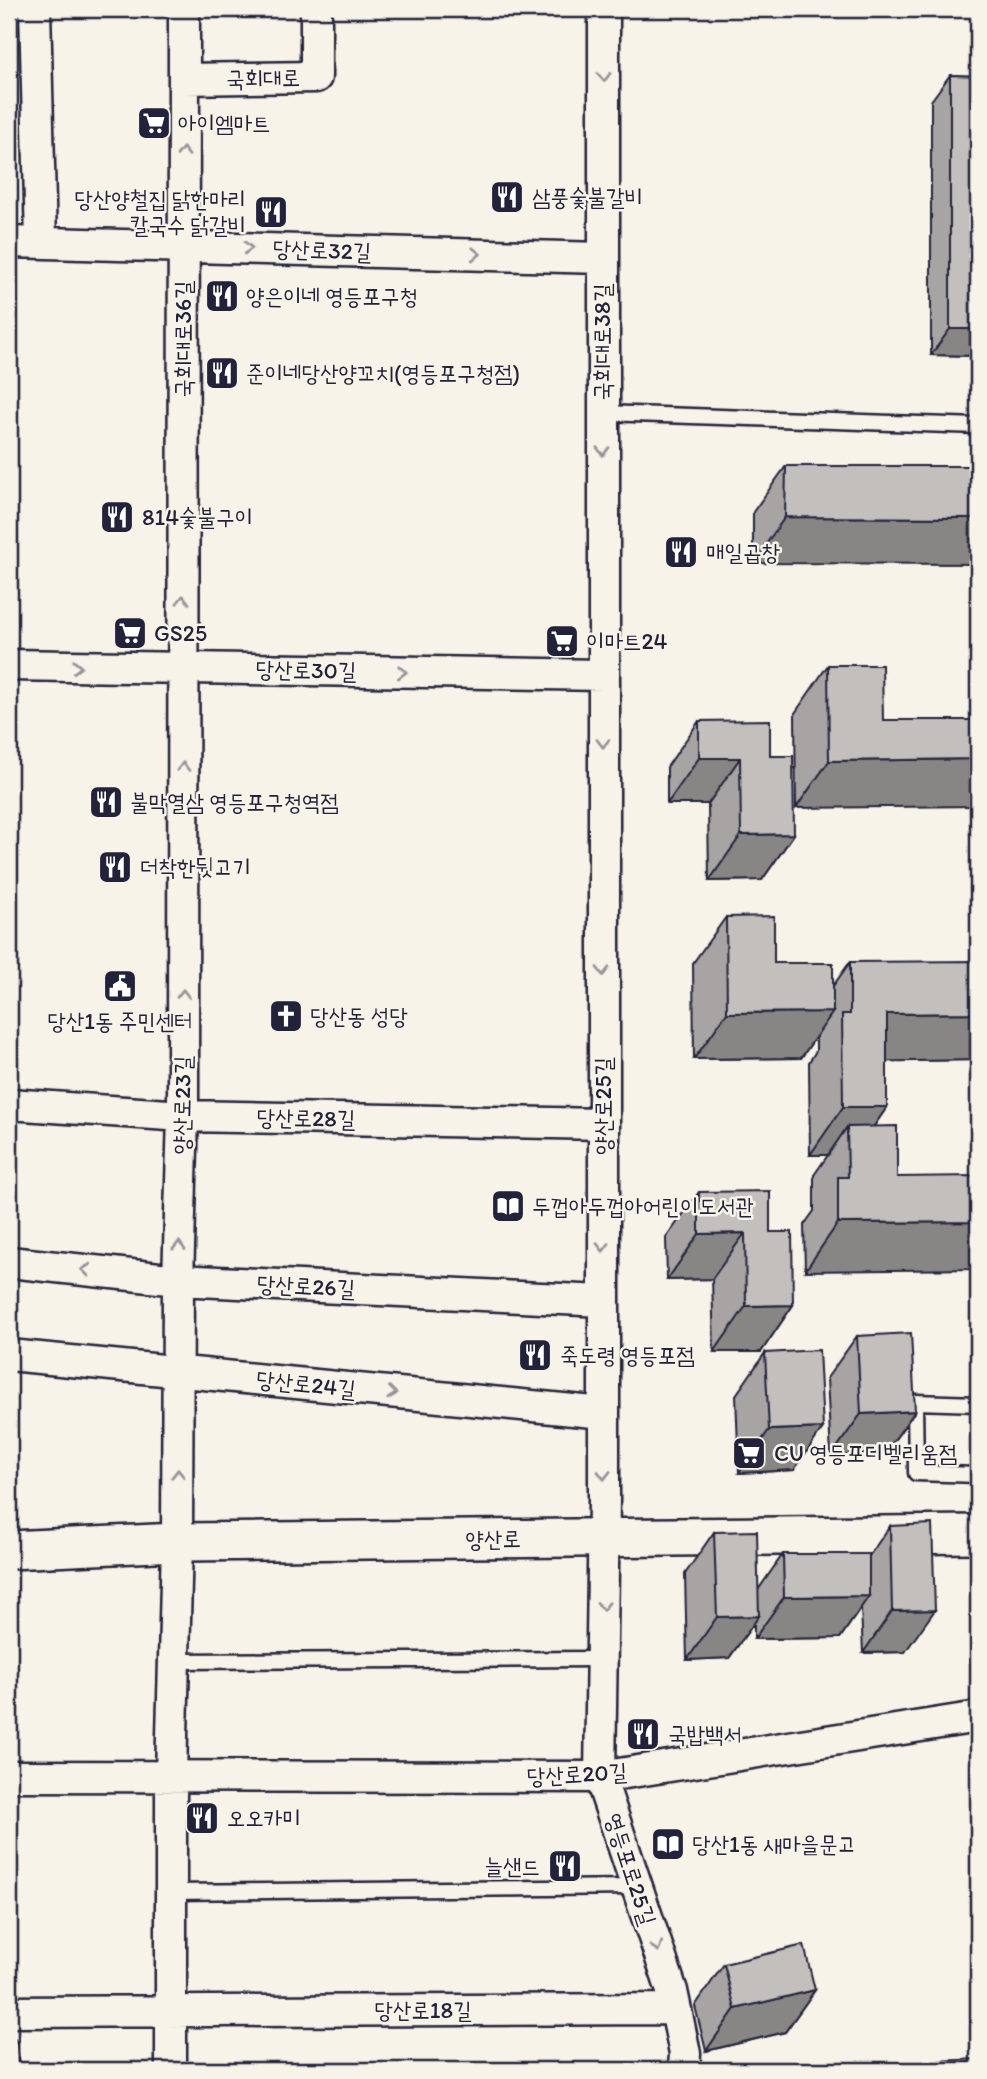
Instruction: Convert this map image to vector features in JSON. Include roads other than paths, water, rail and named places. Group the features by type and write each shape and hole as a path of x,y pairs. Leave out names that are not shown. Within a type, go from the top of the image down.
{"street":[{"path":"35,9 41,242"},
{"name":"국회대로36길","path":"183,668 184,9"},
{"name":"국회대로","path":"184,79 316,77 316,9"},
{"name":"국회대로38길","path":"603,675 604,9"},
{"name":"당산로32길","path":"9,242 602,258"},
{"name":"당산로30길","path":"9,666 603,675"},
{"name":"양산로23길","path":"177,1542 178,1280 183,1116 183,668"},
{"name":"양산로25길","path":"603,675 604,1538"},
{"name":"당산로28길","path":"9,1104 183,1116 603,1124"},
{"name":"당산로26길","path":"9,1262 178,1280 603,1301"},
{"name":"당산로24길","path":"9,1355 604,1413"},
{"name":"양산로","path":"9,1550 177,1542 978,1534"},
{"name":"영등포로25길","path":"604,1538 600,1777 675,2009 685,2053 684,2070"},
{"path":"171,2070 171,1775 177,1542"},
{"name":"당산로20길","path":"9,1776 600,1777 978,1717"},
{"name":"당산로18길","path":"9,2012 675,2009"}],"lane":[{"path":"603,413 978,426"},
{"path":"978,1404 915,1402 916,1473 978,1475"},
{"path":"174,1661 602,1658"},
{"path":"171,1892 637,1886"},
{"path":"9,2045 11,2070"}],"place":[{"name":"아이엠마트","path":"154,123"},
{"name":"삼풍숯불갈비","path":"507,197"},
{"name":"당산양철집 닭한마리 칼국수 닭갈비","path":"271,212"},
{"name":"양은이네 영등포구청","path":"222,296"},
{"name":"준이네당산양꼬치(영등포구청점)","path":"222,373"},
{"name":"814숯불구이","path":"117,517"},
{"name":"매일곱창","path":"681,552"},
{"name":"GS25","path":"130,633"},
{"name":"이마트24","path":"562,641"},
{"name":"불막열삼 영등포구청역점","path":"106,802"},
{"name":"더착한뒷고기","path":"115,867"},
{"name":"당산1동 주민센터","path":"120,986"},
{"name":"당산동 성당","path":"286,1016"},
{"name":"두껍아두껍아어린이도서관","path":"508,1206"},
{"name":"죽도령 영등포점","path":"535,1355"},
{"name":"CU 영등포디벨리움점","path":"749,1453"},
{"name":"국밥백서","path":"643,1734"},
{"name":"오오카미","path":"202,1818"},
{"name":"당산1동 새마을문고","path":"668,1844"},
{"name":"늘샌드","path":"565,1866"}]}
